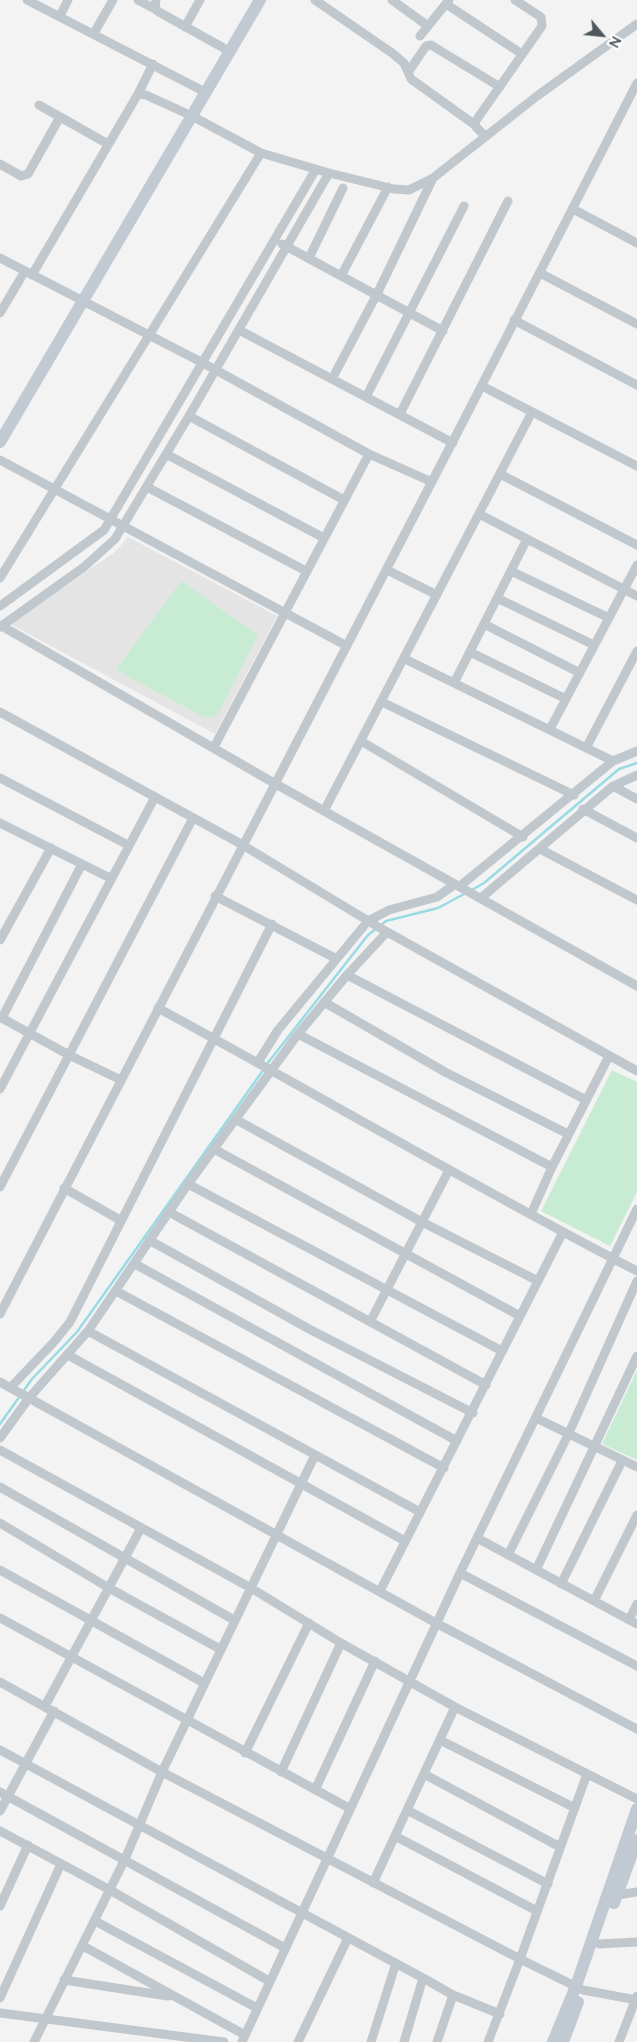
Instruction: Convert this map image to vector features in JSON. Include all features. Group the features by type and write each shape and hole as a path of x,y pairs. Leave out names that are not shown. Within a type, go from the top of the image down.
{"street":[{"path":"27,0 205,92"},
{"path":"60,16 68,0"},
{"path":"94,33 112,0"},
{"path":"138,0 156,5 185,27 229,51"},
{"path":"185,27 200,0"},
{"path":"0,442 260,0"},
{"path":"315,0 392,53 409,71 411,79 475,125 485,136"},
{"path":"392,0 428,26"},
{"path":"475,125 542,26 543,21 536,13 515,0"},
{"path":"420,36 447,2 522,54"},
{"path":"138,94 146,95 192,116 261,153 329,173 409,190 433,178 485,136 637,24"},
{"path":"409,71 426,46 431,45 500,87"},
{"path":"0,313 28,273 108,144 138,94 153,64"},
{"path":"0,1314 4,1298 64,1188 242,844 387,570 637,83"},
{"path":"39,105 108,144"},
{"path":"0,164 21,176 28,174 60,117"},
{"path":"0,578 261,153"},
{"path":"0,606 95,538 110,519 316,169"},
{"path":"329,173 189,416 115,539 96,557 1,626 274,783 325,809 637,986"},
{"path":"332,379 377,294 433,178"},
{"path":"341,276 388,187"},
{"path":"309,258 344,188"},
{"path":"400,414 508,201"},
{"path":"366,397 464,206"},
{"path":"573,209 636,240"},
{"path":"275,240 442,331"},
{"path":"0,258 203,363 369,454 432,482"},
{"path":"540,273 637,324"},
{"path":"514,320 637,384"},
{"path":"239,330 453,443"},
{"path":"482,386 637,466"},
{"path":"325,809 405,659 532,412"},
{"path":"189,416 344,500"},
{"path":"166,454 324,538"},
{"path":"214,747 369,454"},
{"path":"0,460 347,646"},
{"path":"500,474 637,545"},
{"path":"146,487 306,571"},
{"path":"479,514 637,596"},
{"path":"454,683 527,539"},
{"path":"550,729 637,565"},
{"path":"387,570 437,595"},
{"path":"511,571 609,618"},
{"path":"497,598 594,645"},
{"path":"484,624 580,673"},
{"path":"586,748 637,651"},
{"path":"470,652 566,699"},
{"path":"405,659 613,761"},
{"path":"382,702 574,795"},
{"path":"0,712 242,844 377,926 637,1072"},
{"path":"361,741 523,837"},
{"path":"0,1438 29,1398 88,1331 188,1184 271,1069 347,975 389,910 437,897 458,885 523,837 613,761 636,750"},
{"path":"480,898 540,849 583,809 613,786 637,775"},
{"path":"0,778 128,845"},
{"path":"613,786 637,799"},
{"path":"0,1089 3,1076 29,1033 110,878 155,797"},
{"path":"583,809 637,838"},
{"path":"0,1187 192,818"},
{"path":"0,824 110,878"},
{"path":"0,940 50,848"},
{"path":"540,849 637,900"},
{"path":"82,864 1,1017 69,1055 120,1080"},
{"path":"215,896 335,958"},
{"path":"10,1387 53,1343 70,1322 120,1220 272,924"},
{"path":"258,1062 278,1030 335,958 377,926"},
{"path":"347,975 586,1100"},
{"path":"324,1002 445,1072 568,1134"},
{"path":"158,1008 271,1069 449,1170 637,1271"},
{"path":"298,1034 552,1167"},
{"path":"531,1214 568,1134 609,1056"},
{"path":"235,1119 422,1222 538,1281"},
{"path":"214,1149 520,1316"},
{"path":"370,1322 449,1170"},
{"path":"188,1184 502,1351"},
{"path":"64,1188 120,1220"},
{"path":"83,1946 175,1997 243,2039 460,1572 637,1209"},
{"path":"169,1212 486,1385"},
{"path":"380,1591 563,1232"},
{"path":"150,1240 312,1330 472,1412"},
{"path":"135,1264 457,1442"},
{"path":"508,1555 568,1435 637,1281"},
{"path":"116,1291 444,1468"},
{"path":"88,1331 420,1512"},
{"path":"68,1354 405,1542"},
{"path":"536,1570 637,1356"},
{"path":"0,1382 436,1623 637,1729"},
{"path":"536,1418 637,1467"},
{"path":"0,1450 251,1588 342,1643 455,1707 637,1799"},
{"path":"34,2042 125,1859 162,1772 220,1649 316,1455"},
{"path":"562,1584 622,1461"},
{"path":"0,1487 234,1620"},
{"path":"594,1601 637,1514"},
{"path":"0,1523 109,1588 220,1649"},
{"path":"45,1706 140,1528"},
{"path":"477,1538 633,1622 637,1604"},
{"path":"0,1570 204,1683"},
{"path":"460,1572 637,1666"},
{"path":"0,1618 186,1721 349,1808"},
{"path":"245,1753 309,1623"},
{"path":"281,1772 342,1643"},
{"path":"315,1790 375,1661"},
{"path":"0,1682 162,1772 520,1959 580,1988 637,1999 619,2042"},
{"path":"373,1883 455,1707"},
{"path":"0,1811 3,1794 25,1763 54,1711"},
{"path":"440,1740 575,1808"},
{"path":"0,1750 454,1995 500,2014"},
{"path":"424,1774 560,1847"},
{"path":"488,2042 500,2014 587,1774"},
{"path":"3,1794 125,1859 284,1948"},
{"path":"563,2042 637,1809"},
{"path":"407,1810 548,1884"},
{"path":"0,1831 110,1890 269,1981"},
{"path":"395,1836 537,1912"},
{"path":"553,2042 599,1944 637,1840"},
{"path":"0,1906 28,1845"},
{"path":"0,1998 62,1864"},
{"path":"617,1895 637,1892"},
{"path":"95,1921 257,2008"},
{"path":"298,2042 348,1938"},
{"path":"599,1944 637,1942"},
{"path":"371,2042 396,1964"},
{"path":"404,2042 423,1978"},
{"path":"64,1980 175,1997"},
{"path":"437,2042 454,1995"},
{"path":"0,2012 224,2042"}],"shaded area":[{"path":"128,537 277,616 215,734 10,624 115,552"}],"green space":[{"path":"181,581 258,635 218,714 213,717 204,717 116,670"},
{"path":"612,1070 637,1082 637,1192 610,1246 541,1211"},
{"path":"637,1370 637,1460 602,1444"}],"waterway":[{"path":"470,891 484,883 619,769 637,763"},
{"path":"381,925 386,921 438,908 466,893"},
{"path":"267,1064 368,935 376,929"},
{"path":"0,1424 32,1379 77,1332 264,1069"}]}
